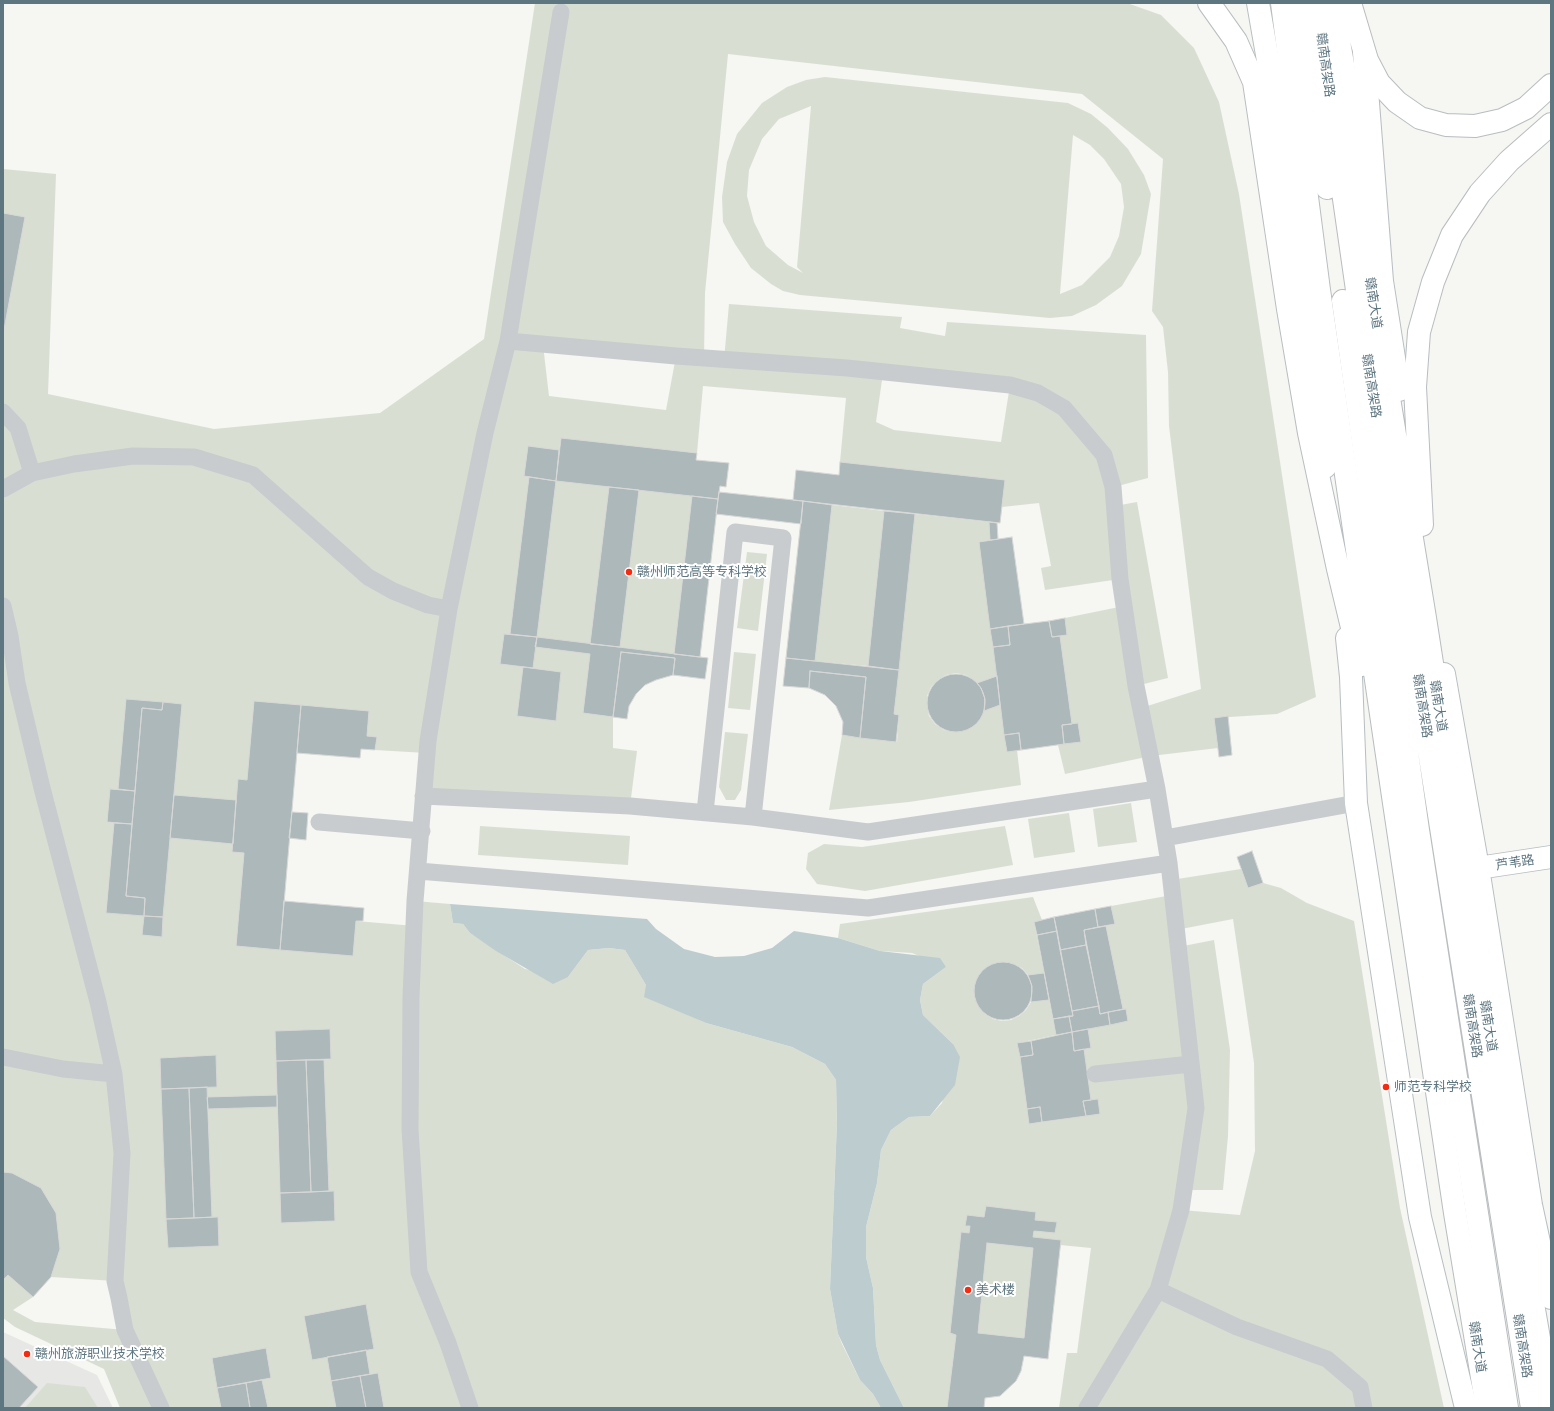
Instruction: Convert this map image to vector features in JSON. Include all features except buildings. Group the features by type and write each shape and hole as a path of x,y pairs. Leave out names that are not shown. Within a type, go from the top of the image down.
{"main road":[{"path":"1197,3 1231,46 1246,97 1314,506 1347,644"},
{"path":"1209,3 1236,41 1254,82 1288,309 1309,433 1338,569 1394,802"},
{"path":"1258,3 1280,71 1303,296 1351,677 1356,803 1420,1216 1466,1408"},
{"name":"赣南大道","path":"1282,3 1280,71 1319,290 1455,1213 1487,1408"},
{"name":"赣南高架路","path":"1300,3 1418,830 1507,1408"},
{"name":"赣南高架路","path":"1316,3 1360,312 1532,1408"},
{"name":"赣南大道","path":"1332,3 1344,70 1370,282 1425,618 1516,1205 1551,1408"},
{"path":"1350,3 1365,54 1378,83 1397,102 1420,118 1446,125 1475,126 1502,120 1526,108 1551,85"},
{"path":"1360,3 1382,281 1422,542 1478,868 1531,1206 1551,1298"},
{"path":"1425,618 1415,387 1419,332 1433,282 1452,235 1480,193 1509,161 1551,124"},
{"name":"芦苇路","path":"1478,868 1551,857"}],"street":[{"path":"470,1408 448,1343 419,1272 410,1129 411,997 418,871 428,741 449,609 485,433 508,341 561,12"},
{"path":"508,341 676,356 847,368 1010,385 1038,393 1064,408 1104,454 1113,487 1120,579 1136,686 1158,789 1169,863 1196,1108 1185,1190 1172,1244 1158,1290 1087,1408"},
{"path":"3,412 18,428 32,473"},
{"path":"3,489 32,473 74,464 133,456 194,456 253,475 368,577 393,591 428,605 449,609"},
{"path":"705,812 735,532 784,538 753,817"},
{"path":"3,606 10,636 17,683 40,781 98,1002 114,1074 122,1153 115,1281 125,1330 161,1408"},
{"path":"423,796 630,806 705,812 868,832 1158,789"},
{"path":"1165,838 1356,803"},
{"path":"319,822 422,831"},
{"path":"418,871 868,908 1169,863"},
{"path":"3,1057 63,1069 114,1074"},
{"path":"1095,1074 1191,1064"},
{"path":"1158,1290 1237,1327 1327,1359 1360,1387 1364,1408"}],"shaded area":[{"path":"535,3 1127,3 1161,15 1194,48 1219,102 1239,194 1316,697 1277,714 1214,718 1218,748 1151,756 1065,774 1058,745 1081,741 1078,723 1072,724 1060,636 1067,635 1065,618 1124,606 1120,579 1045,590 1041,568 1051,566 1039,503 1002,507 1005,480 840,462 846,398 703,386 697,453 561,438 559,450 528,446 524,476 529,477 510,634 504,634 500,664 523,667 517,716 555,721 561,672 533,668 535,647 590,654 583,713 613,717 613,748 637,751 630,806 423,796 426,753 375,750 377,737 367,736 369,711 254,701 247,780 236,800 174,795 182,704 126,699 118,789 110,789 107,822 114,823 106,912 144,916 142,935 161,937 170,838 233,844 232,852 244,853 236,946 353,956 356,921 415,926 415,901 450,904 453,923 463,924 470,933 525,969 568,977 588,950 609,948 625,950 646,985 679,1011 706,1023 792,1047 825,1064 836,1080 837,1123 830,1289 838,1334 842,1344 860,1380 873,1394 881,1408 384,1408 378,1373 370,1374 366,1350 365,1304 304,1316 312,1360 327,1357 336,1408 268,1408 262,1380 271,1378 266,1348 212,1358 221,1408 120,1408 104,1369 15,1327 3,1318 3,1280 8,1275 33,1297 13,1310 35,1322 125,1330 115,1281 51,1277 60,1249 56,1213 41,1188 12,1173 3,1172 3,335 25,217 3,213 3,169 56,174 48,394 214,429 380,413 484,339","holes":["728,54 1082,94 1163,159 1152,311 1163,327 1168,372 1169,426 1201,689 1141,708 1136,686 1168,678 1137,502 1115,506 1114,487 1148,478 1146,335 947,322 945,336 900,328 902,317 729,304 724,360 704,358 705,293","543,345 676,356 666,410 549,396","883,373 1010,385 1001,442 894,430 876,422","330,1029 331,1059 324,1060 329,1191 334,1192 335,1221 281,1223 277,1107 208,1109 212,1217 218,1218 219,1246 168,1248 160,1058 216,1055 207,1087 207,1097 277,1095 275,1032"]},
{"path":"825,77 1068,103 1091,114 1108,128 1128,149 1144,175 1151,194 1141,254 1122,286 1096,305 1072,316 1050,318 800,295 783,291 771,284 751,268 735,244 723,222 722,197 727,162 737,134 762,103 787,87 806,80","holes":["811,106 797,267 803,273 788,265 766,246 754,222 747,196 749,170 762,139 779,119","1073,135 1090,145 1104,159 1121,184 1124,207 1119,236 1110,257 1082,285 1060,294"]},
{"path":"556,481 609,487 590,644 537,637"},
{"path":"639,490 692,496 674,654 620,647"},
{"path":"832,505 884,511 868,666 815,661"},
{"path":"915,514 989,522 990,540 979,542 997,676 977,683 966,675 956,673 946,675 931,687 927,696 927,706 929,716 935,724 944,730 953,732 963,731 972,727 979,720 984,711 1000,705 1007,751 1017,750 1021,785 909,802 829,810 842,735 897,742 899,715 894,714"},
{"path":"747,552 767,554 758,631 737,628"},
{"path":"734,652 756,654 750,710 728,708"},
{"path":"725,732 748,734 741,790 735,800 726,800 719,787"},
{"path":"1131,803 1137,842 1098,847 1093,809"},
{"path":"1069,813 1075,852 1034,858 1028,819"},
{"path":"480,826 630,836 628,865 478,855"},
{"path":"1005,826 1013,865 865,891 817,884 806,869 808,853 824,844 862,847"},
{"path":"1241,869 1248,888 1263,883 1281,888 1307,903 1354,921 1400,1208 1444,1408 1059,1408 1067,1353 1077,1353 1091,1248 1060,1245 1033,1237 1034,1231 1055,1233 1056,1222 1035,1220 1036,1212 986,1206 984,1217 967,1215 965,1226 970,1226 969,1233 961,1233 950,1333 956,1335 947,1408 904,1408 880,1360 876,1345 873,1288 866,1257 866,1227 877,1183 881,1150 891,1130 909,1117 930,1116 942,1103 953,1044 923,1015 920,1000 923,984 946,967 912,953 880,951 838,938 840,924 1033,897 1042,920 1034,922 1044,973 1028,975 1022,968 1013,964 1005,962 995,963 980,973 974,990 975,999 985,1014 993,1019 1002,1021 1011,1020 1019,1016 1026,1010 1031,1002 1049,1000 1056,1035 1018,1043 1029,1124 1100,1114 1091,1100 1084,1049 1091,1048 1088,1029 1128,1021 1126,1009 1123,1009 1106,926 1115,924 1111,906 1172,895 1171,880","holes":["1233,919 1254,1063 1255,1151 1240,1215 1182,1210 1185,1190 1223,1190 1228,1136 1230,1050 1214,940 1178,947 1176,930"]},
{"path":"450,904 647,919 656,929 684,949 715,957 744,956 772,948 794,931 838,938 880,951 940,958 946,967 923,984 920,1000 923,1015 953,1044 960,1057 955,1085 930,1116 909,1117 891,1130 881,1150 877,1183 866,1227 866,1257 873,1288 876,1345 880,1360 904,1408 881,1408 873,1394 860,1380 838,1334 830,1289 837,1123 836,1080 825,1064 792,1047 706,1023 644,997 646,985 625,950 609,948 588,950 568,977 553,984 496,951 470,933 463,924 453,923"},
{"path":"987,1243 1033,1248 1024,1338 978,1333"},
{"name":"赣州旅游职业技术学校","path":"3,1332 97,1375 113,1408 3,1408"},
{"path":"47,1383 85,1387 98,1408 25,1408"}],"place":[{"name":"赣州师范高等专科学校","path":"629,572"},
{"name":"师范专科学校","path":"1386,1087"},
{"name":"美术楼","path":"968,1290"},
{"name":"赣州旅游职业技术学校","path":"27,1354"}]}
